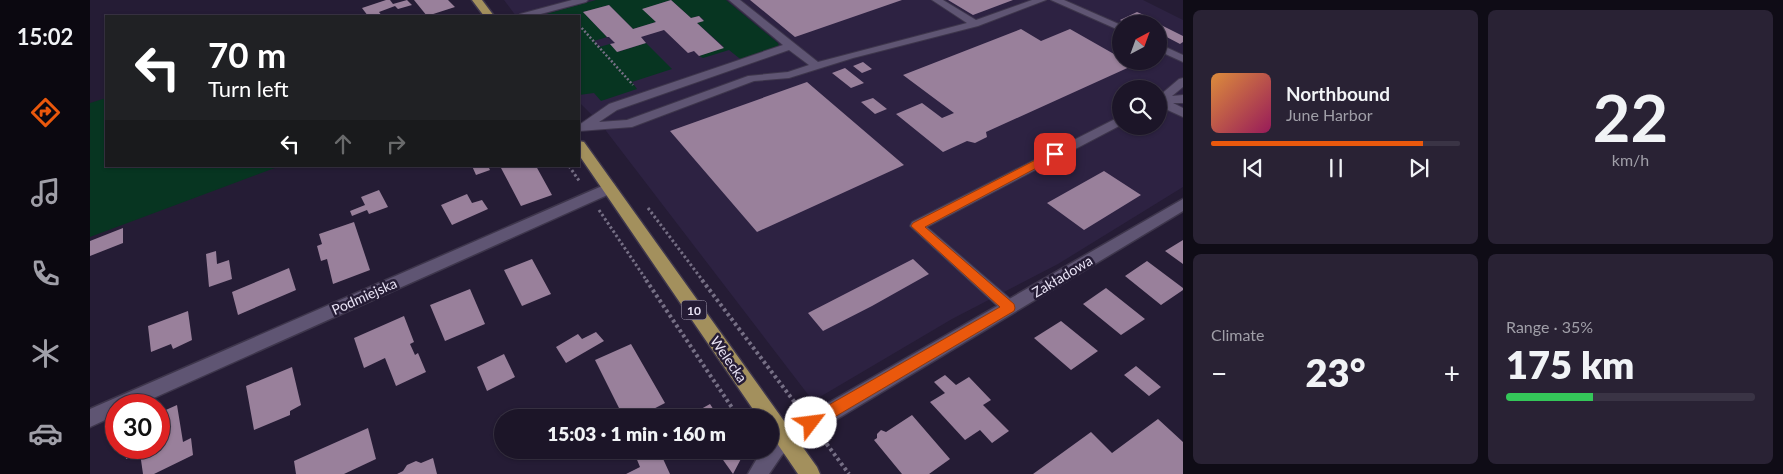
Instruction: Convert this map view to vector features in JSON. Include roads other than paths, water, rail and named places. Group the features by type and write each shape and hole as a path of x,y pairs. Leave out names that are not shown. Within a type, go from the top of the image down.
{"main road":[{"path":"478,0 488,15"},
{"name":"Welecka","path":"580,147 810,474"}],"street":[{"name":"Podmiejska","path":"144,394 609,188"},
{"name":"Zakładowa","path":"758,474 775,448 811,423 1183,204"},
{"name":"Podmiejska","path":"90,418 105,411"}],"lane":[{"path":"528,15 582,0"},
{"path":"734,0 816,66"},
{"path":"937,0 974,24"},
{"path":"583,128 628,124 752,78 789,75 816,66 974,24 1042,0"},
{"path":"1056,0 1112,24"},
{"path":"583,128 613,107 790,46"},
{"path":"1168,51 1183,59"},
{"path":"1167,95 1183,81"},
{"path":"1167,100 1183,99"},
{"path":"1167,105 1183,113"},
{"path":"1009,308 917,226 1112,125"}]}
